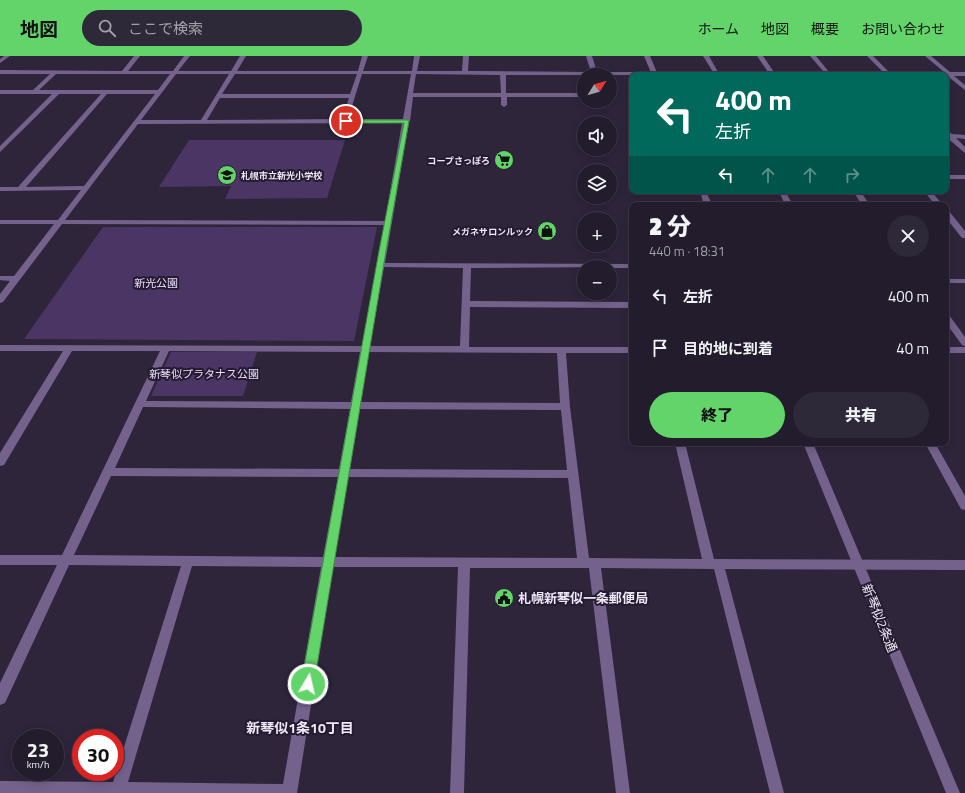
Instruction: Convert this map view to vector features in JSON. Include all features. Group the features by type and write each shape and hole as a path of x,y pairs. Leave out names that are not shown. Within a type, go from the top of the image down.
{"street":[{"path":"0,61 7,56"},
{"path":"123,72 137,56"},
{"path":"0,300 187,56"},
{"path":"203,121 243,56"},
{"path":"346,121 365,56"},
{"path":"0,788 289,792 387,223 407,121 417,56"},
{"path":"465,73 466,56"},
{"path":"589,56 593,68"},
{"path":"647,56 653,72"},
{"path":"706,56 715,72"},
{"path":"760,56 772,72"},
{"path":"813,56 826,72"},
{"path":"870,56 887,72"},
{"path":"928,56 946,72"},
{"path":"0,72 577,74"},
{"path":"34,92 55,72"},
{"path":"503,73 504,105"},
{"path":"617,74 629,74"},
{"path":"949,74 965,74"},
{"path":"949,75 965,88"},
{"path":"0,92 160,92"},
{"path":"0,101 10,92"},
{"path":"0,150 57,92"},
{"path":"20,188 105,93"},
{"path":"410,95 577,95"},
{"path":"219,96 353,96"},
{"path":"137,122 407,121"},
{"path":"949,136 965,137"},
{"path":"949,136 965,150"},
{"path":"949,177 965,177"},
{"path":"0,188 86,188"},
{"path":"930,194 936,202"},
{"path":"949,216 965,236"},
{"path":"0,222 387,223"},
{"path":"949,224 965,224"},
{"path":"380,265 629,266"},
{"path":"464,350 467,266"},
{"path":"0,278 17,279"},
{"path":"949,281 965,281"},
{"path":"466,304 629,305"},
{"path":"949,321 965,343"},
{"path":"0,348 629,350"},
{"path":"0,462 69,348"},
{"path":"0,698 64,560 166,348"},
{"path":"561,350 573,474 589,563 623,793"},
{"path":"949,350 965,350"},
{"path":"139,404 566,407"},
{"path":"681,446 777,793"},
{"name":"新琴似2条通","path":"809,446 953,793"},
{"path":"932,446 965,506"},
{"path":"106,472 573,474"},
{"path":"0,560 965,565"},
{"path":"118,790 188,561"},
{"path":"457,793 464,562"}],"green space":[{"path":"189,140 345,140 327,198 225,199 231,186 159,187"},
{"name":"新光公園","path":"103,227 377,227 354,341 24,339"},
{"name":"新琴似プラタナス公園","path":"171,352 257,352 243,396 151,396"}],"place":[{"name":"コープさっぽろ","path":"504,160"},
{"name":"札幌市立新光小学校","path":"227,175"},
{"name":"メガネサロンルック","path":"547,231"},
{"name":"札幌新琴似一条郵便局","path":"504,598"}],"district":[{"name":"新琴似1条10丁目","path":"300,727"}],"route":[{"path":"308,684 382,251 407,121 346,121"}]}
